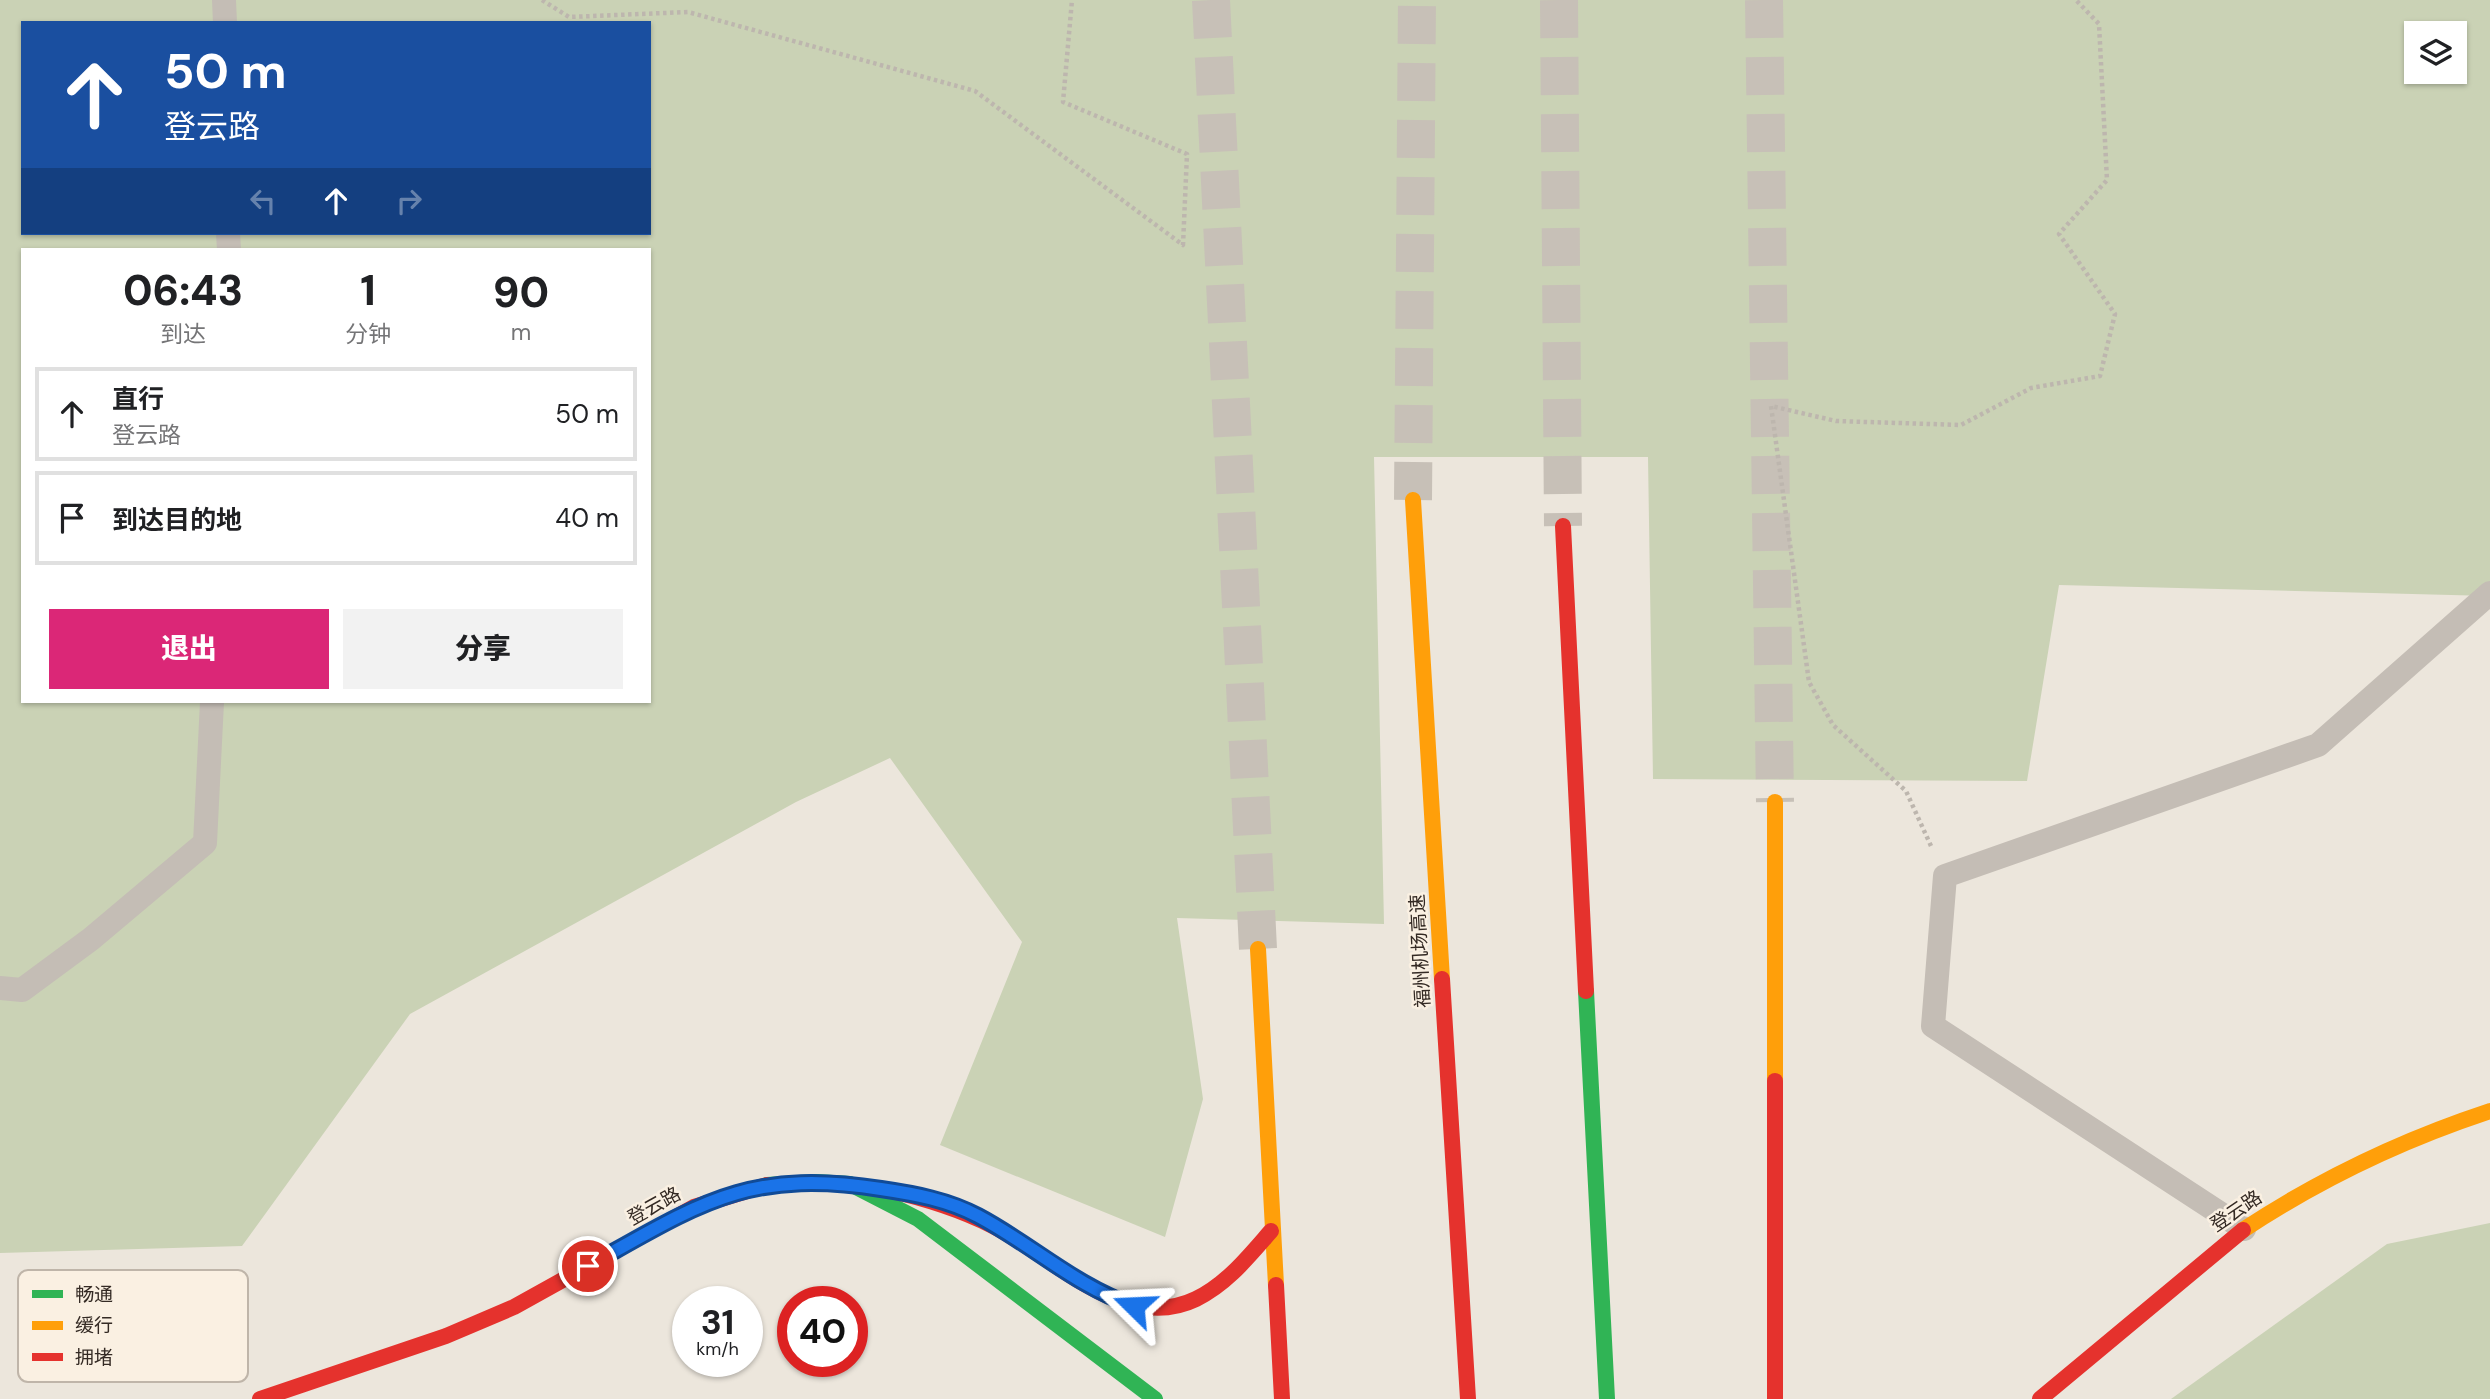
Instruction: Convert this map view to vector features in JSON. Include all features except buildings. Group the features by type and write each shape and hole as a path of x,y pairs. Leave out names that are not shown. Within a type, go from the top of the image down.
{"main road":[{"name":"福州机场高速","path":"1413,500 1468,1399"},
{"path":"1563,526 1607,1399"},
{"path":"1775,802 1775,1399"},
{"path":"1258,949 1282,1399"},
{"name":"登云路","path":"2040,1399 2094,1358 2210,1255 2244,1229 2281,1206 2377,1155 2490,1111"},
{"name":"登云路","path":"260,1399 446,1336 504,1312 694,1207 758,1186 788,1183 850,1184 918,1219 1155,1399"},
{"path":"850,1184 919,1195 974,1214 1094,1290 1115,1300 1155,1310 1187,1304 1213,1290 1240,1266 1271,1231"},
{"path":"919,1195 979,1231 1017,1260"}],"lane":[{"path":"223,0 225,21"},
{"path":"2244,1229 1933,1026 1945,876 2318,745 2490,593"},
{"path":"0,988 22,990 91,939 205,843 212,703"}],"path":[{"path":"542,0 569,17 688,12 975,91 1183,245 1187,154 1063,102 1072,0"},
{"path":"1945,876 1906,791 1833,725 1809,682 1771,406 1836,421 1962,425 2031,388 2100,376 2115,314 2059,234 2107,180 2099,24 2076,0"}],"green space":[{"path":"0,0 2490,0 2490,596 2059,585 2027,781 1653,779 1648,457 1374,457 1384,924 1177,918 1203,1099 1165,1237 940,1145 1022,942 890,758 796,802 410,1014 242,1246 0,1253"},
{"path":"2490,1223 2490,1399 2171,1399 2387,1244"}],"tunnel":[{"path":"1211,0 1258,949"},
{"path":"1413,500 1417,0"},
{"path":"1559,0 1563,526"},
{"path":"1764,0 1775,802"}],"traffic: fast":[{"path":"1586,991 1607,1399"},
{"path":"767,1185 816,1182 850,1184 918,1219 1155,1399"}],"traffic: slow":[{"path":"1413,500 1442,979"},
{"path":"1775,802 1775,1081"},
{"path":"1258,949 1276,1285"},
{"path":"2243,1230 2272,1211 2362,1162 2490,1111"}],"traffic: jam":[{"path":"1563,526 1586,991"},
{"path":"1442,979 1468,1399"},
{"path":"1775,1081 1775,1399"},
{"path":"260,1399 446,1336 514,1307 694,1207 767,1185"},
{"path":"887,1190 941,1205 980,1220 1016,1239 1090,1287 1142,1307 1169,1307 1207,1293 1237,1269 1271,1231"},
{"path":"2040,1399 2243,1230"},
{"path":"1276,1285 1282,1399"}],"route":[{"path":"588,1266 694,1207 724,1195 758,1186 788,1183 850,1184 919,1195 974,1214 1032,1248 1094,1290 1134,1306"}]}
